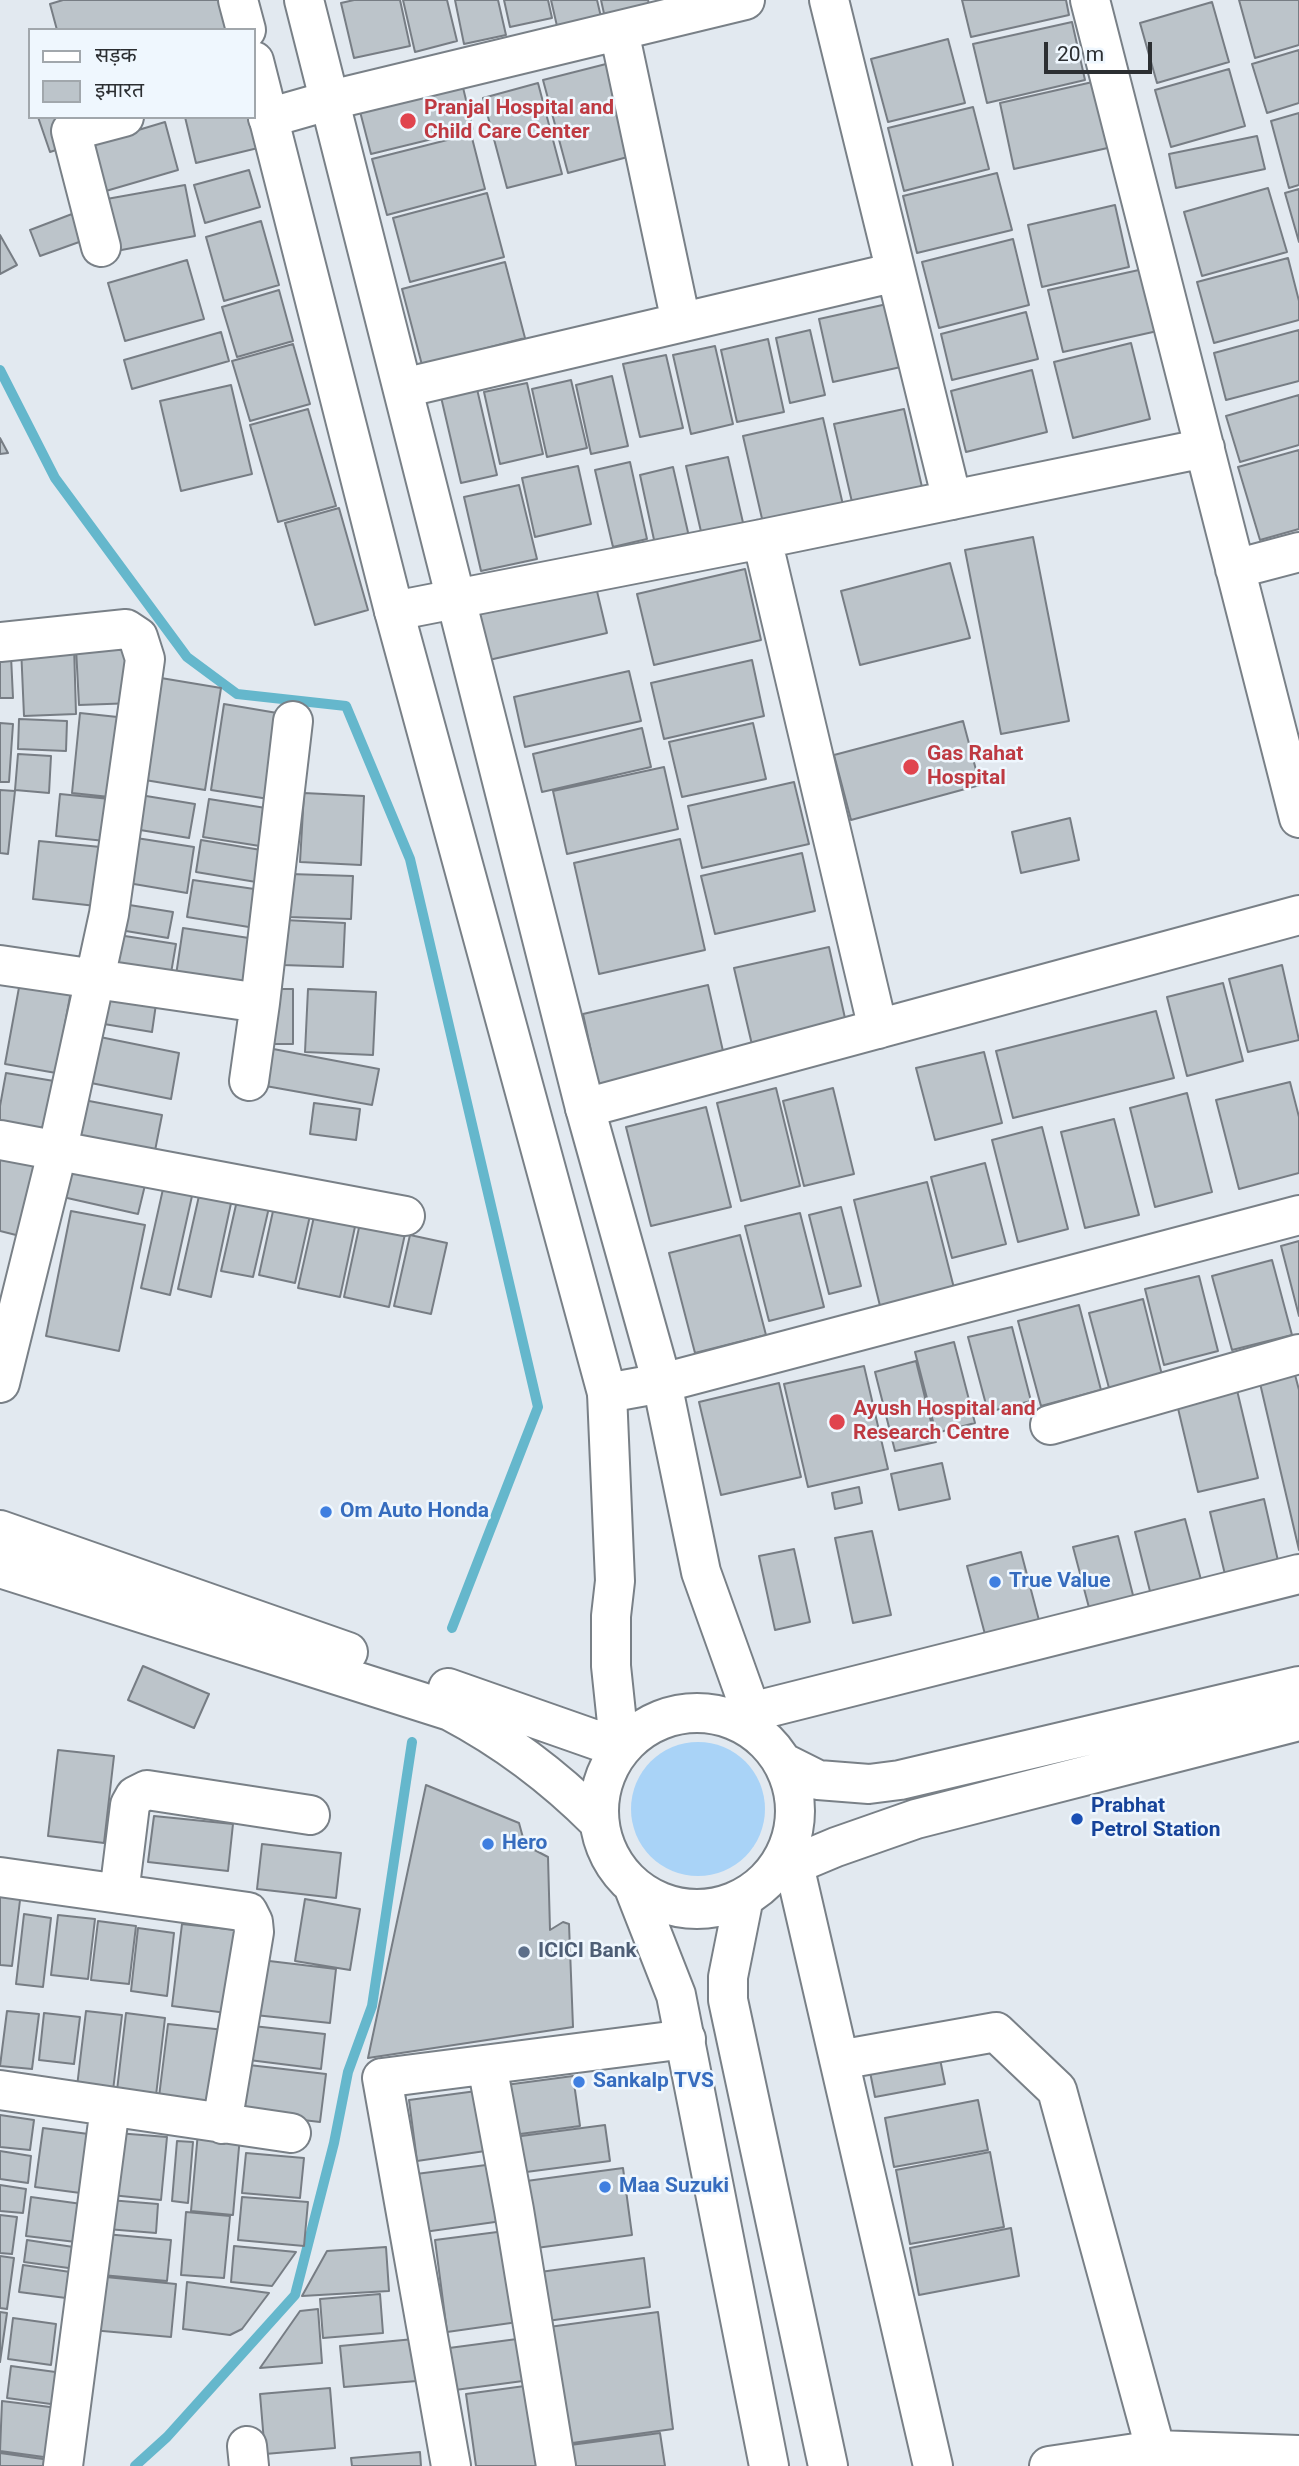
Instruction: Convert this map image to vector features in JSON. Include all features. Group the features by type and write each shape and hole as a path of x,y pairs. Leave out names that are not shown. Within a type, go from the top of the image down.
{"street":[{"path":"238,0 245,28"},
{"path":"304,0 585,1108 662,1383 701,1572 755,1723 784,1763 796,1800 792,1838 784,1869 839,2060 933,2466"},
{"path":"621,1747 611,1666 611,1616 615,1581 607,1393 394,611 259,86 331,100 745,0"},
{"path":"829,0 952,500"},
{"path":"1102,2 1205,448 1299,818"},
{"path":"619,30 681,321"},
{"path":"101,247 71,131 116,119"},
{"path":"403,388 896,272"},
{"path":"394,611 1205,448"},
{"path":"762,539 878,1029"},
{"path":"1235,569 1299,552"},
{"path":"0,642 126,629 138,637 145,659 109,914 57,1153 0,1383"},
{"path":"249,1081 293,721"},
{"path":"585,1108 1299,915"},
{"path":"0,965 260,1003"},
{"path":"0,1140 57,1153 405,1216"},
{"path":"607,1393 662,1383 1299,1215"},
{"path":"1050,1425 1299,1354"},
{"path":"0,1531 621,1747"},
{"path":"0,1568 450,1711 504,1741 576,1799 598,1821"},
{"path":"769,2466 676,1995 634,1888 609,1858 598,1821 601,1783 621,1747 649,1724 677,1716 700,1713 755,1723 1299,1574"},
{"path":"784,1763 818,1780 869,1784 900,1780 1299,1686"},
{"path":"634,1888 668,1906 707,1909 744,1897 784,1869 836,1847 916,1819 1299,1721"},
{"path":"119,1894 130,1805 135,1796 147,1790 310,1815"},
{"path":"0,1877 248,1912 254,1932 222,2124"},
{"path":"744,1897 728,1977 728,2000 828,2466"},
{"path":"839,2060 996,2032 1057,2090 1158,2458"},
{"path":"451,2466 382,2078 686,2039"},
{"path":"487,2065 556,2466"},
{"path":"0,2090 291,2133"},
{"path":"63,2466 110,2107"},
{"path":"1049,2466 1158,2458 1299,2455"}],"shaded area":[{"path":"698,1742 724,1747 745,1762 760,1783 765,1809 760,1835 745,1856 724,1871 698,1876 672,1871 651,1856 636,1835 631,1809 636,1783 651,1762 672,1747"}],"building":[{"path":"63,0 222,0 229,28 56,28 50,4"},
{"path":"354,0 400,0 410,46 354,58 341,3"},
{"path":"403,0 447,0 457,41 415,52"},
{"path":"455,0 498,0 506,35 464,44"},
{"path":"504,0 548,0 552,18 510,27"},
{"path":"551,0 597,0 601,17 557,26"},
{"path":"601,0 648,0 650,8 605,18"},
{"path":"962,0 1066,0 1069,15 971,37"},
{"path":"1239,0 1299,0 1299,45 1255,58"},
{"path":"1212,2 1229,62 1157,83 1140,23"},
{"path":"1072,22 1085,80 987,103 973,44"},
{"path":"948,39 965,103 888,122 871,59"},
{"path":"1299,50 1299,103 1267,113 1252,64"},
{"path":"610,63 635,155 568,173 543,80"},
{"path":"1229,69 1245,126 1171,147 1155,90"},
{"path":"459,71 473,129 371,154 356,96"},
{"path":"1097,81 1112,147 1014,169 1000,103"},
{"path":"538,83 562,174 507,188 483,98"},
{"path":"973,107 989,169 904,191 888,128"},
{"path":"1299,113 1299,185 1289,188 1271,121"},
{"path":"39,119 63,119 71,145 50,152"},
{"path":"185,119 251,119 258,148 196,163"},
{"path":"165,122 178,170 99,193 85,146"},
{"path":"471,134 485,189 387,215 372,159"},
{"path":"1257,136 1265,169 1176,188 1169,154"},
{"path":"249,170 260,207 205,223 194,185"},
{"path":"997,173 1012,230 917,253 903,196"},
{"path":"185,185 195,236 111,252 101,200"},
{"path":"1268,188 1287,252 1202,276 1184,212"},
{"path":"1299,189 1299,242 1285,193"},
{"path":"487,193 504,257 410,282 393,218"},
{"path":"1115,205 1129,267 1042,287 1028,225"},
{"path":"72,214 82,241 40,256 30,230"},
{"path":"261,221 279,285 224,301 206,237"},
{"path":"0,235 17,265 0,274"},
{"path":"1013,239 1029,305 939,328 922,262"},
{"path":"1288,258 1299,301 1299,320 1214,343 1197,282"},
{"path":"187,260 204,319 125,341 108,283"},
{"path":"505,262 525,338 422,365 402,289"},
{"path":"1148,268 1162,330 1063,352 1048,290"},
{"path":"279,290 293,341 237,357 222,307"},
{"path":"896,302 910,365 833,382 819,319"},
{"path":"1026,312 1038,359 952,380 941,334"},
{"path":"810,330 825,395 790,403 776,338"},
{"path":"1299,330 1299,381 1226,400 1214,353"},
{"path":"221,332 229,361 132,389 124,360"},
{"path":"768,339 784,412 737,422 721,350"},
{"path":"1131,343 1150,419 1073,438 1054,362"},
{"path":"293,344 310,404 250,421 232,361"},
{"path":"715,346 733,424 691,434 673,355"},
{"path":"666,355 683,428 640,437 623,364"},
{"path":"1032,370 1047,432 966,452 951,391"},
{"path":"612,376 628,446 591,454 576,385"},
{"path":"571,380 587,448 547,457 532,389"},
{"path":"527,383 543,454 500,464 484,392"},
{"path":"231,385 252,474 181,491 160,401"},
{"path":"477,389 497,475 461,483 441,397"},
{"path":"1299,395 1299,445 1240,462 1226,416"},
{"path":"308,409 336,506 278,522 250,425"},
{"path":"904,409 922,487 852,502 834,424"},
{"path":"823,418 843,505 763,523 743,436"},
{"path":"0,438 8,453 0,454"},
{"path":"1299,450 1299,529 1260,540 1238,467"},
{"path":"728,457 744,527 702,536 686,466"},
{"path":"630,462 647,539 613,547 595,470"},
{"path":"578,466 591,524 535,537 522,478"},
{"path":"673,467 690,541 656,549 640,475"},
{"path":"519,485 537,559 481,571 464,497"},
{"path":"339,508 368,610 315,625 285,523"},
{"path":"1033,537 1069,721 1001,734 965,550"},
{"path":"950,563 970,638 860,665 841,591"},
{"path":"745,569 761,640 654,665 637,594"},
{"path":"596,587 607,633 489,660 479,614"},
{"path":"74,645 76,714 24,716 21,647"},
{"path":"133,646 135,703 79,705 76,648"},
{"path":"0,656 11,656 13,698 0,698"},
{"path":"752,660 764,716 664,739 651,683"},
{"path":"629,671 641,721 525,747 514,697"},
{"path":"155,677 221,688 205,790 139,779"},
{"path":"224,704 289,715 275,800 211,790"},
{"path":"80,713 127,718 119,798 72,793"},
{"path":"19,719 67,721 66,751 18,749"},
{"path":"963,721 980,785 851,820 834,755"},
{"path":"0,723 13,724 9,782 0,782"},
{"path":"753,723 766,779 682,797 669,742"},
{"path":"642,728 651,767 542,792 533,754"},
{"path":"18,754 51,756 49,793 15,790"},
{"path":"664,767 678,829 567,854 553,791"},
{"path":"794,782 809,844 702,868 688,806"},
{"path":"0,790 15,791 8,854 0,853"},
{"path":"304,793 364,796 361,865 300,862"},
{"path":"60,794 120,800 115,842 56,836"},
{"path":"134,794 195,804 189,838 128,828"},
{"path":"209,799 272,809 266,847 203,837"},
{"path":"1070,818 1079,860 1021,873 1012,832"},
{"path":"130,837 194,847 187,893 122,882"},
{"path":"680,839 705,950 599,974 574,863"},
{"path":"201,840 267,851 262,883 196,872"},
{"path":"39,841 111,848 105,907 33,899"},
{"path":"802,853 815,911 715,934 701,876"},
{"path":"290,874 353,876 351,919 288,917"},
{"path":"193,880 261,890 255,928 187,917"},
{"path":"117,903 173,912 168,938 114,929"},
{"path":"284,920 345,923 343,967 282,965"},
{"path":"183,928 262,940 253,995 175,982"},
{"path":"112,934 176,944 171,973 108,962"},
{"path":"829,947 847,1027 753,1049 734,968"},
{"path":"1282,965 1299,1040 1248,1052 1229,979"},
{"path":"20,982 71,991 56,1073 5,1064"},
{"path":"1223,983 1243,1061 1187,1076 1167,997"},
{"path":"708,985 725,1060 599,1088 583,1014"},
{"path":"265,989 293,989 293,1044 265,1044"},
{"path":"308,989 376,992 373,1055 305,1052"},
{"path":"110,990 157,997 152,1032 104,1024"},
{"path":"1156,1011 1174,1078 1013,1118 996,1051"},
{"path":"95,1036 179,1053 171,1099 86,1082"},
{"path":"268,1048 379,1069 372,1105 260,1085"},
{"path":"984,1052 1002,1123 935,1140 916,1068"},
{"path":"6,1073 60,1082 50,1138 0,1129 0,1106"},
{"path":"1290,1082 1299,1117 1299,1173 1239,1189 1216,1100"},
{"path":"776,1088 800,1186 741,1201 717,1103"},
{"path":"833,1088 854,1174 804,1186 783,1101"},
{"path":"1187,1093 1212,1192 1155,1207 1130,1108"},
{"path":"84,1100 162,1115 152,1166 74,1151"},
{"path":"314,1103 360,1109 356,1140 310,1134"},
{"path":"706,1107 731,1207 651,1226 626,1127"},
{"path":"1114,1119 1139,1215 1085,1228 1061,1132"},
{"path":"1042,1127 1068,1229 1018,1242 992,1140"},
{"path":"0,1143 39,1152 20,1236 0,1231"},
{"path":"61,1162 146,1181 138,1214 54,1195"},
{"path":"985,1163 1006,1244 952,1258 931,1177"},
{"path":"165,1180 194,1187 170,1295 141,1288"},
{"path":"927,1182 955,1292 881,1310 854,1200"},
{"path":"201,1187 233,1194 211,1297 178,1289"},
{"path":"238,1196 270,1203 253,1277 221,1271"},
{"path":"275,1202 311,1211 295,1283 259,1275"},
{"path":"841,1207 861,1286 829,1294 809,1215"},
{"path":"71,1211 145,1225 119,1351 46,1336"},
{"path":"315,1212 356,1222 340,1297 298,1288"},
{"path":"800,1213 824,1307 769,1321 745,1226"},
{"path":"360,1223 405,1234 389,1307 344,1297"},
{"path":"410,1235 447,1243 431,1314 394,1306"},
{"path":"740,1235 766,1335 695,1353 669,1253"},
{"path":"1299,1241 1299,1316 1281,1246"},
{"path":"1272,1260 1292,1335 1232,1350 1212,1276"},
{"path":"1199,1276 1218,1351 1164,1365 1145,1289"},
{"path":"1143,1299 1162,1375 1109,1388 1089,1313"},
{"path":"1079,1305 1101,1390 1041,1406 1018,1321"},
{"path":"1012,1327 1031,1401 988,1412 968,1337"},
{"path":"954,1342 975,1423 936,1433 915,1352"},
{"path":"916,1361 936,1442 895,1451 875,1372"},
{"path":"864,1366 888,1469 808,1487 784,1384"},
{"path":"1294,1371 1299,1390 1299,1550 1259,1379"},
{"path":"779,1383 801,1477 721,1495 699,1402"},
{"path":"1236,1386 1258,1478 1198,1492 1176,1400"},
{"path":"942,1463 950,1499 899,1510 891,1474"},
{"path":"859,1487 862,1503 835,1509 832,1493"},
{"path":"1264,1499 1281,1574 1228,1587 1210,1512"},
{"path":"1185,1519 1205,1595 1154,1607 1135,1532"},
{"path":"872,1531 891,1615 853,1623 835,1538"},
{"path":"1118,1536 1136,1607 1092,1619 1073,1547"},
{"path":"794,1549 810,1622 775,1630 759,1556"},
{"path":"1021,1552 1041,1628 987,1642 967,1566"},
{"path":"143,1666 209,1694 194,1728 128,1700"},
{"path":"58,1750 114,1756 104,1843 48,1836"},
{"path":"426,1785 519,1823 525,1845 548,1857 550,1930 563,1922 569,1924 573,2027 368,2058"},
{"path":"154,1816 233,1824 228,1871 148,1862"},
{"path":"262,1844 341,1853 336,1898 257,1889"},
{"path":"0,1890 21,1892 12,1966 0,1965"},
{"path":"305,1899 360,1909 350,1970 295,1961"},
{"path":"24,1914 51,1918 43,1987 16,1984"},
{"path":"58,1915 95,1919 88,1979 51,1975"},
{"path":"98,1921 136,1926 129,1984 91,1980"},
{"path":"182,1924 237,1930 227,2013 172,2006"},
{"path":"138,1928 174,1933 167,1996 131,1991"},
{"path":"261,1960 336,1969 330,2023 255,2015"},
{"path":"7,2011 39,2014 32,2069 0,2066"},
{"path":"86,2011 122,2015 112,2099 76,2095"},
{"path":"44,2013 80,2017 74,2064 39,2060"},
{"path":"126,2013 165,2018 155,2104 116,2099"},
{"path":"168,2024 225,2030 216,2112 158,2105"},
{"path":"253,2026 325,2034 321,2069 249,2060"},
{"path":"940,2059 945,2084 875,2097 870,2072"},
{"path":"249,2065 326,2074 320,2122 243,2113"},
{"path":"573,2076 580,2126 505,2136 498,2086"},
{"path":"484,2090 492,2150 417,2161 409,2100"},
{"path":"978,2100 988,2150 894,2167 885,2118"},
{"path":"0,2115 34,2120 30,2150 0,2147"},
{"path":"605,2125 610,2161 511,2174 506,2138"},
{"path":"43,2128 96,2135 88,2194 35,2187"},
{"path":"198,2132 240,2136 233,2215 191,2211"},
{"path":"117,2133 167,2137 161,2200 111,2195"},
{"path":"177,2141 193,2142 188,2203 172,2201"},
{"path":"0,2151 31,2156 28,2183 0,2179"},
{"path":"990,2152 1004,2227 910,2244 896,2170"},
{"path":"246,2153 304,2158 300,2198 242,2193"},
{"path":"494,2164 502,2221 424,2232 416,2174"},
{"path":"623,2168 632,2235 529,2249 519,2182"},
{"path":"0,2185 26,2189 23,2213 0,2211"},
{"path":"31,2197 89,2205 84,2243 26,2236"},
{"path":"242,2197 308,2202 304,2246 238,2240"},
{"path":"109,2200 158,2204 156,2233 107,2229"},
{"path":"186,2212 230,2216 224,2278 181,2275"},
{"path":"0,2215 17,2217 12,2254 0,2253"},
{"path":"1011,2228 1019,2276 919,2295 910,2248"},
{"path":"513,2230 525,2321 447,2332 435,2240"},
{"path":"105,2234 171,2240 167,2281 102,2275"},
{"path":"27,2240 80,2248 76,2269 24,2262"},
{"path":"234,2246 296,2252 272,2286 231,2282"},
{"path":"386,2247 389,2291 302,2296 327,2251"},
{"path":"0,2256 14,2258 7,2309 0,2308"},
{"path":"644,2258 650,2307 547,2321 540,2272"},
{"path":"23,2265 77,2273 74,2299 19,2292"},
{"path":"96,2276 176,2284 171,2337 91,2330"},
{"path":"187,2282 269,2293 242,2329 230,2335 183,2329"},
{"path":"380,2294 383,2333 323,2338 320,2299"},
{"path":"318,2309 322,2363 260,2368 300,2311"},
{"path":"0,2312 7,2313 0,2362"},
{"path":"658,2312 673,2429 565,2444 549,2327"},
{"path":"13,2318 56,2324 51,2365 8,2359"},
{"path":"414,2339 417,2381 344,2387 340,2346"},
{"path":"517,2339 523,2381 455,2390 449,2348"},
{"path":"11,2366 63,2373 58,2405 7,2398"},
{"path":"532,2385 542,2466 476,2466 466,2394"},
{"path":"330,2388 335,2448 265,2454 260,2394"},
{"path":"2,2401 58,2408 51,2458 0,2451"},
{"path":"660,2433 665,2466 566,2466 563,2446"},
{"path":"420,2452 421,2466 352,2466 351,2458"},
{"path":"0,2453 57,2461 56,2466 0,2466"}],"waterway":[{"path":"0,370 55,478 187,657 237,694 346,706 410,859 538,1407 452,1628"},
{"path":"135,2466 167,2437 295,2295 334,2143 348,2072 372,2006 412,1742"}],"place":[{"name":"Pranjal Hospital and Child Care Center","path":"408,121"},
{"name":"Gas Rahat Hospital","path":"911,767"},
{"name":"Ayush Hospital and Research Centre","path":"837,1422"},
{"name":"Om Auto Honda","path":"326,1512"},
{"name":"True Value","path":"995,1582"},
{"name":"Prabhat Petrol Station","path":"1077,1819"},
{"name":"Hero","path":"488,1844"},
{"name":"ICICI Bank","path":"524,1952"},
{"name":"Sankalp TVS","path":"579,2082"},
{"name":"Maa Suzuki","path":"605,2187"}]}
